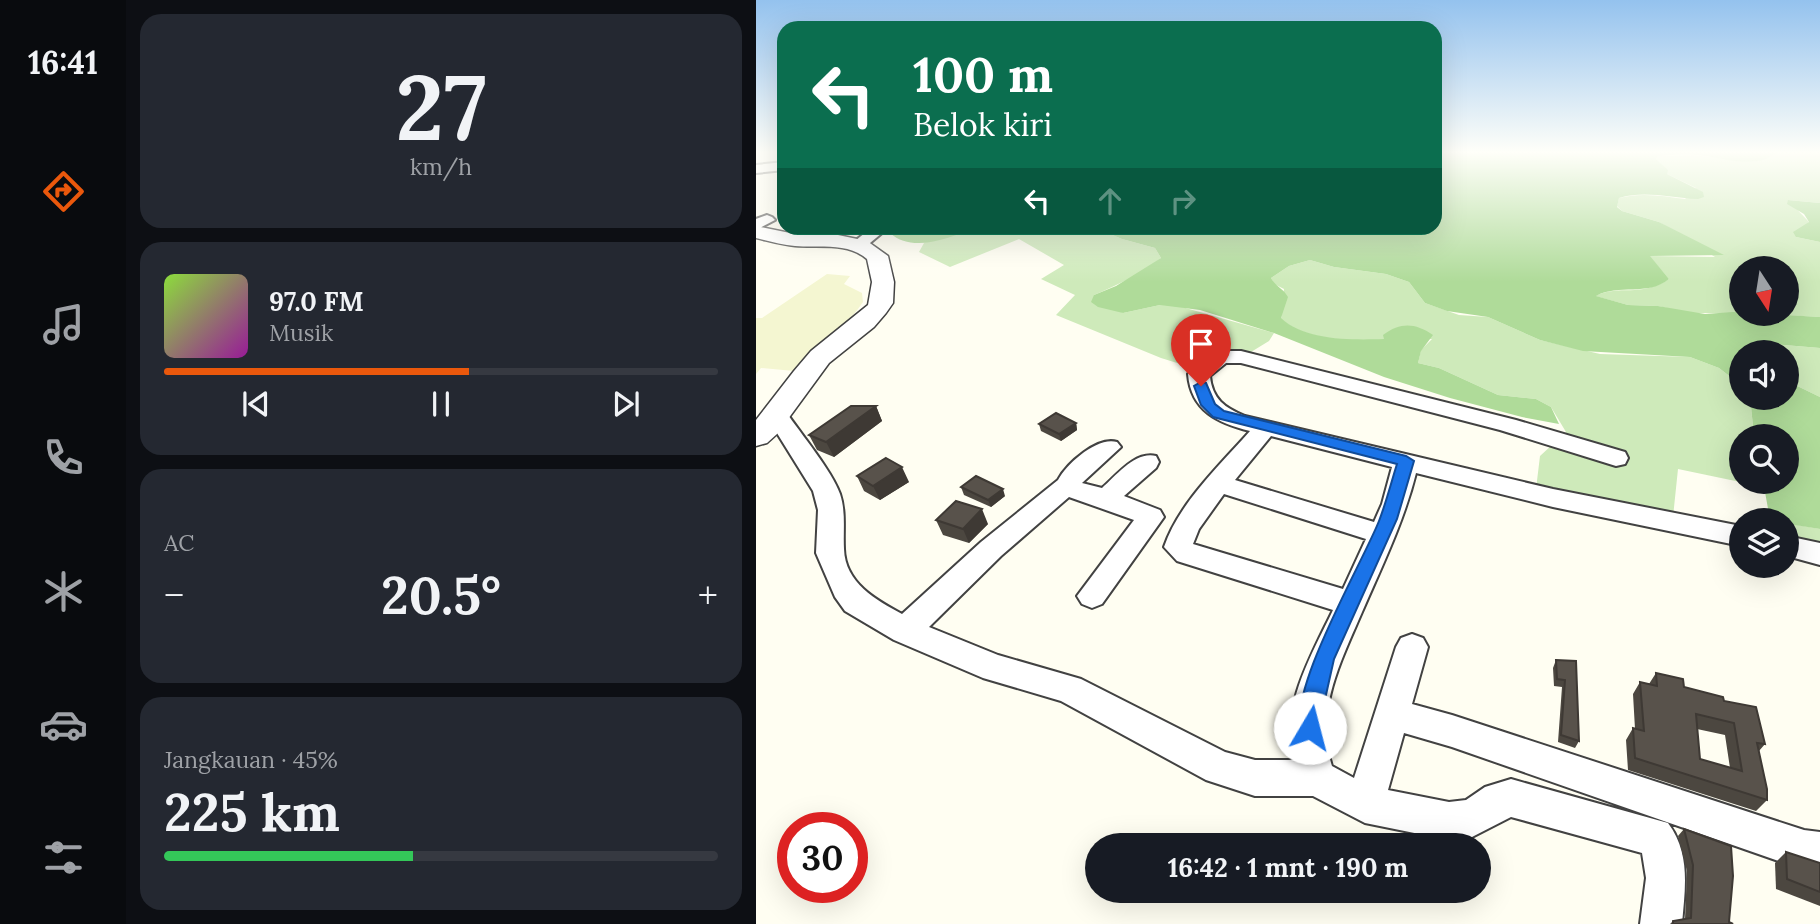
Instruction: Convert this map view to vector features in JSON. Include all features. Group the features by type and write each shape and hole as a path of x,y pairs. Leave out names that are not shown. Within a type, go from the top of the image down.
{"street":[{"path":"760,225 777,232"},
{"path":"783,235 792,239 858,245 874,252 880,262 883,285 881,302 872,315 818,358 767,426 826,491 831,510 830,553 845,589 856,603 905,631 994,668 1069,690 1219,768 1255,778 1318,778 1365,804 1448,821 1462,821 1498,800 1511,798 1654,837 1662,849 1665,862 1661,924"},
{"path":"792,239 801,235"},
{"path":"858,245 871,235"},
{"path":"1616,458 1507,425 1241,357 1221,357 1199,374 1208,405 1218,414 1265,428 1553,498 1729,534"},
{"path":"1265,428 1219,484 1178,541 1181,551 1350,603"},
{"path":"1068,486 1072,477 1109,447"},
{"path":"1318,778 1308,748 1311,708 1324,658 1395,505 1406,461"},
{"path":"1105,499 1147,463"},
{"path":"1219,484 1382,534"},
{"path":"905,631 1058,489 1068,486 1149,515 1151,519 1091,596"},
{"path":"1799,549 1820,554"},
{"path":"1365,804 1394,715 1412,647"},
{"path":"1394,715 1452,731 1804,850 1820,852"}],"green space":[{"path":"1442,195 1646,195 1619,198 1617,207 1659,222 1724,255 1650,256 1669,279 1652,287 1614,290 1596,296 1628,305 1658,306 1705,314 1729,312 1729,326 1799,326 1799,316 1820,317 1820,348 1799,346 1799,340 1729,340 1729,376 1719,368 1690,357 1583,351 1540,340 1488,317 1447,311 1425,303 1409,282 1386,274 1334,267 1310,260 1289,266 1271,278 1288,297 1281,318 1291,326 1330,338 1358,339 1384,339 1383,335 1402,326 1420,328 1433,335 1421,351 1418,363 1439,368 1498,395 1536,399 1551,407 1559,424 1450,398 1384,377 1274,333 1200,310 1160,305 1123,313 1098,307 1091,302 1094,295 1116,286 1161,258 1155,248 1113,235 1442,235"},
{"path":"1650,195 1704,195 1698,199"},
{"path":"1653,195 1685,199 1689,195 1820,195 1820,203 1788,200 1809,222 1796,237 1820,242 1820,317 1799,316 1799,256 1729,256 1729,313 1689,313 1658,306 1628,305 1595,296 1613,291 1648,288 1669,279 1649,256 1715,257 1659,222 1622,211 1617,206 1619,198"},
{"path":"1788,200 1820,203 1820,242 1796,237 1793,232 1809,222 1804,214 1787,204"},
{"path":"893,235 955,235 921,243 899,239"},
{"path":"951,235 1113,235 1155,248 1161,258 1129,279 1094,295 1123,313 1160,305 1175,305 1274,333 1269,341 1251,352 1215,347 1190,367 1161,358 1056,315 1075,295 1041,279 1064,265 1019,239 950,267 919,252 924,243"},
{"path":"1310,260 1334,267 1386,274 1409,282 1425,303 1459,315 1488,317 1540,340 1600,354 1690,357 1719,368 1729,376 1729,410 1751,410 1753,424 1729,424 1729,480 1678,469 1673,517 1536,489 1540,456 1566,432 1551,407 1536,399 1498,395 1439,368 1418,363 1421,350 1432,339 1332,339 1295,328 1281,319 1284,289 1274,284 1271,278 1289,266"},
{"path":"827,274 850,276 844,284 862,293 863,302 841,330 794,371 761,368 756,374 756,318 762,318"},
{"path":"1799,346 1820,348 1820,397 1799,387"},
{"path":"1799,387 1820,397 1820,529 1799,526 1799,508 1768,508 1765,494 1799,494 1799,424 1753,424 1751,410 1799,410"},
{"path":"1799,525 1820,529 1820,548 1799,544"}],"building":[{"path":"851,406 876,406 826,442 809,435"},
{"path":"1056,413 1076,423 1059,434 1039,424"},
{"path":"886,458 902,467 873,486 857,476"},
{"path":"976,476 1003,489 988,500 961,487"},
{"path":"956,501 982,509 963,529 936,520"},
{"path":"1556,660 1576,661 1579,741 1561,735 1565,680 1557,679"},
{"path":"1656,673 1683,679 1684,687 1723,697 1724,701 1756,707 1765,744 1757,743 1767,800 1635,758 1633,728 1644,731 1640,682 1657,686","holes":["1696,714 1734,723 1742,771 1700,759"]},
{"path":"1684,829 1731,846 1733,876 1729,922 1733,924 1673,924 1673,921 1691,918 1693,865"},
{"path":"1786,852 1820,863 1820,892 1787,879"}],"route":[{"path":"1201,386 1208,405 1218,414 1265,428 1406,461 1395,505 1324,658 1311,708 1310,728"}]}
